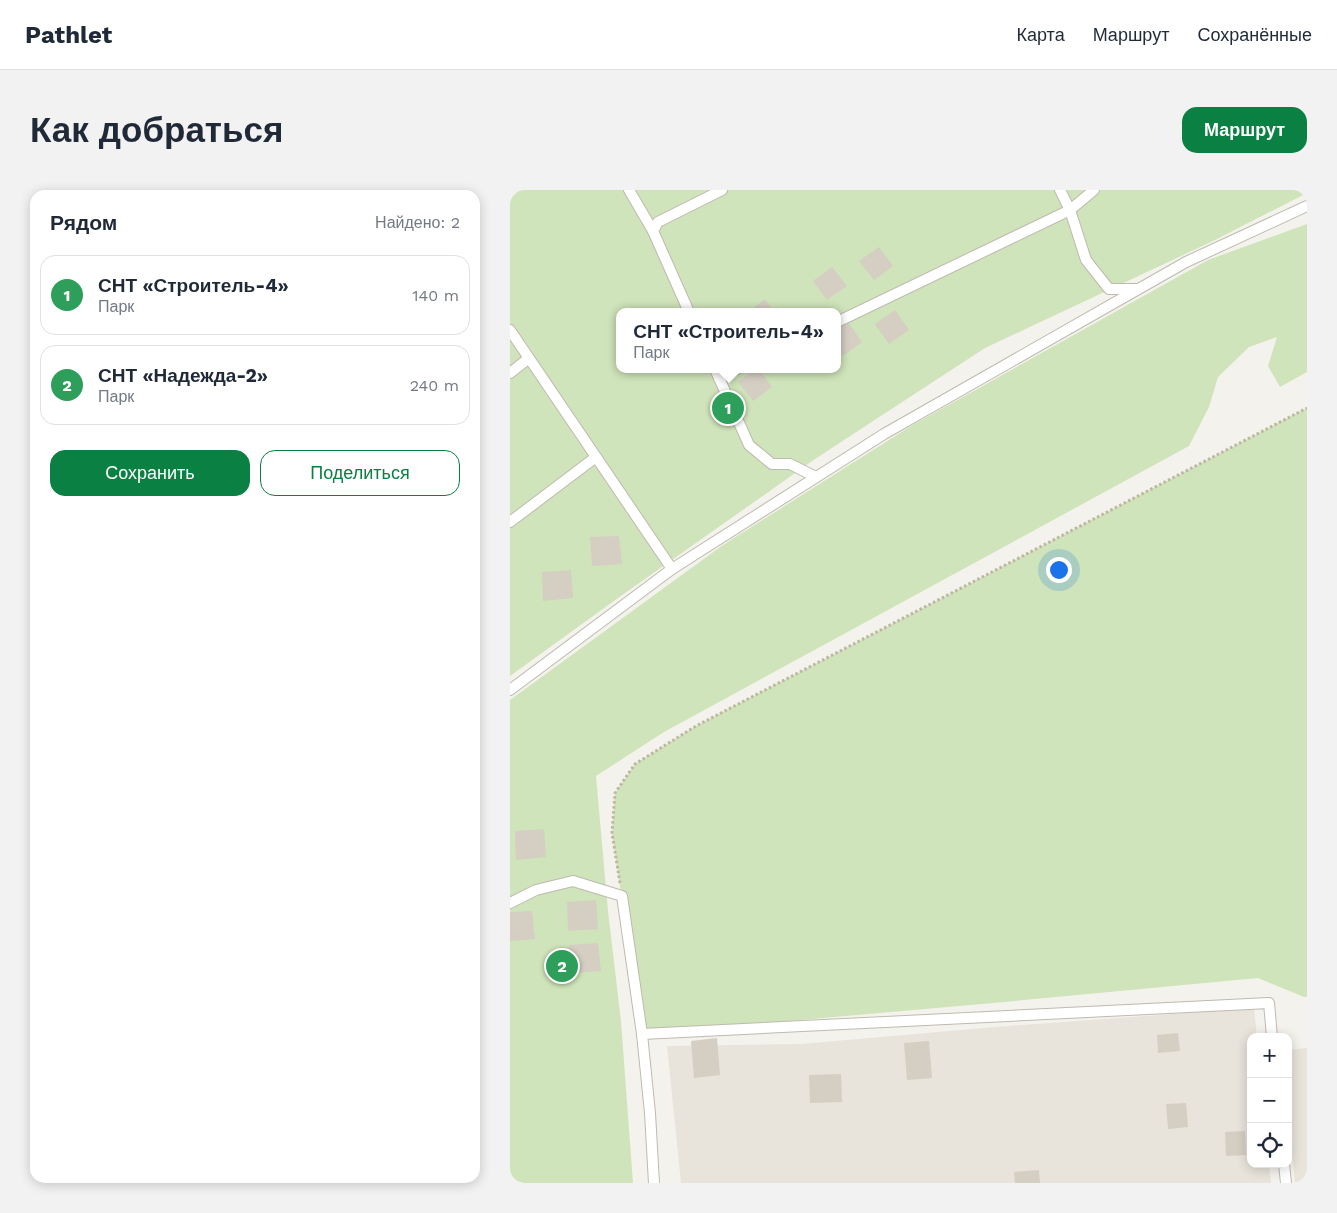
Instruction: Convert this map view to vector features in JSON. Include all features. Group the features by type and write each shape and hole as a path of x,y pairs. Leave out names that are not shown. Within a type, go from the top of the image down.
{"lane":[{"path":"629,190 653,231 687,308"},
{"path":"653,231 658,222 722,190"},
{"path":"1060,190 1070,210 1086,260 1109,289 1138,289"},
{"path":"841,320 1070,210 1094,190"},
{"path":"510,690 672,569 884,434 1186,262 1307,206"},
{"path":"510,330 672,569"},
{"path":"510,373 529,358"},
{"path":"717,374 749,445 772,464 790,464 816,477"},
{"path":"510,522 596,457"},
{"path":"510,903 536,890 573,881 622,896 642,1034 650,1114 654,1183"},
{"path":"642,1034 1269,1003 1272,1033"},
{"path":"1284,1168 1286,1183"}],"path":[{"path":"622,896 612,833 615,793 635,764 696,726 1307,408"}],"shaded area":[{"path":"1254,1008 1257,1033 1247,1033 1247,1168 1269,1168 1271,1183 681,1183 667,1046 801,1044 995,1027"},
{"path":"1307,1048 1307,1183 1295,1183 1292,1153 1292,1050"}],"green space":[{"path":"510,190 1307,190 1307,193 1213,241 985,348 815,459 510,676"},
{"path":"1307,224 1307,372 1280,387 1268,366 1277,337 1249,347 1218,377 1209,407 1189,446 664,732 596,776 608,911 621,1021 633,1183 510,1183 510,700 723,545 911,426 1208,260"},
{"path":"1307,408 1307,997 1258,978 642,1034 612,833 615,793 635,764 696,726"}],"building":[{"path":"879,247 893,266 874,280 859,261"},
{"path":"832,267 847,286 827,300 813,281"},
{"path":"765,299 771,308 753,308"},
{"path":"895,310 909,330 889,344 875,324"},
{"path":"848,322 862,342 843,356 841,353 841,327"},
{"path":"750,373 762,373 772,387 753,401 738,382"},
{"path":"619,536 622,564 592,566 590,537"},
{"path":"571,570 573,598 543,601 542,572"},
{"path":"544,829 546,857 516,860 515,831"},
{"path":"596,900 598,929 568,931 567,902"},
{"path":"532,911 535,939 510,941 510,912"},
{"path":"598,943 601,971 570,973 569,945"},
{"path":"1178,1033 1180,1051 1158,1053 1157,1035"},
{"path":"717,1038 720,1075 694,1078 691,1041"},
{"path":"929,1041 932,1078 907,1080 904,1043"},
{"path":"841,1074 842,1102 810,1103 809,1075"},
{"path":"1186,1103 1188,1127 1168,1129 1166,1104"},
{"path":"1245,1131 1246,1155 1226,1156 1225,1132"},
{"path":"1039,1170 1040,1183 1015,1183 1014,1172"}],"place":[{"name":"СНТ «Строитель-4»","path":"728,408"},
{"name":"СНТ «Надежда-2»","path":"562,966"}]}
